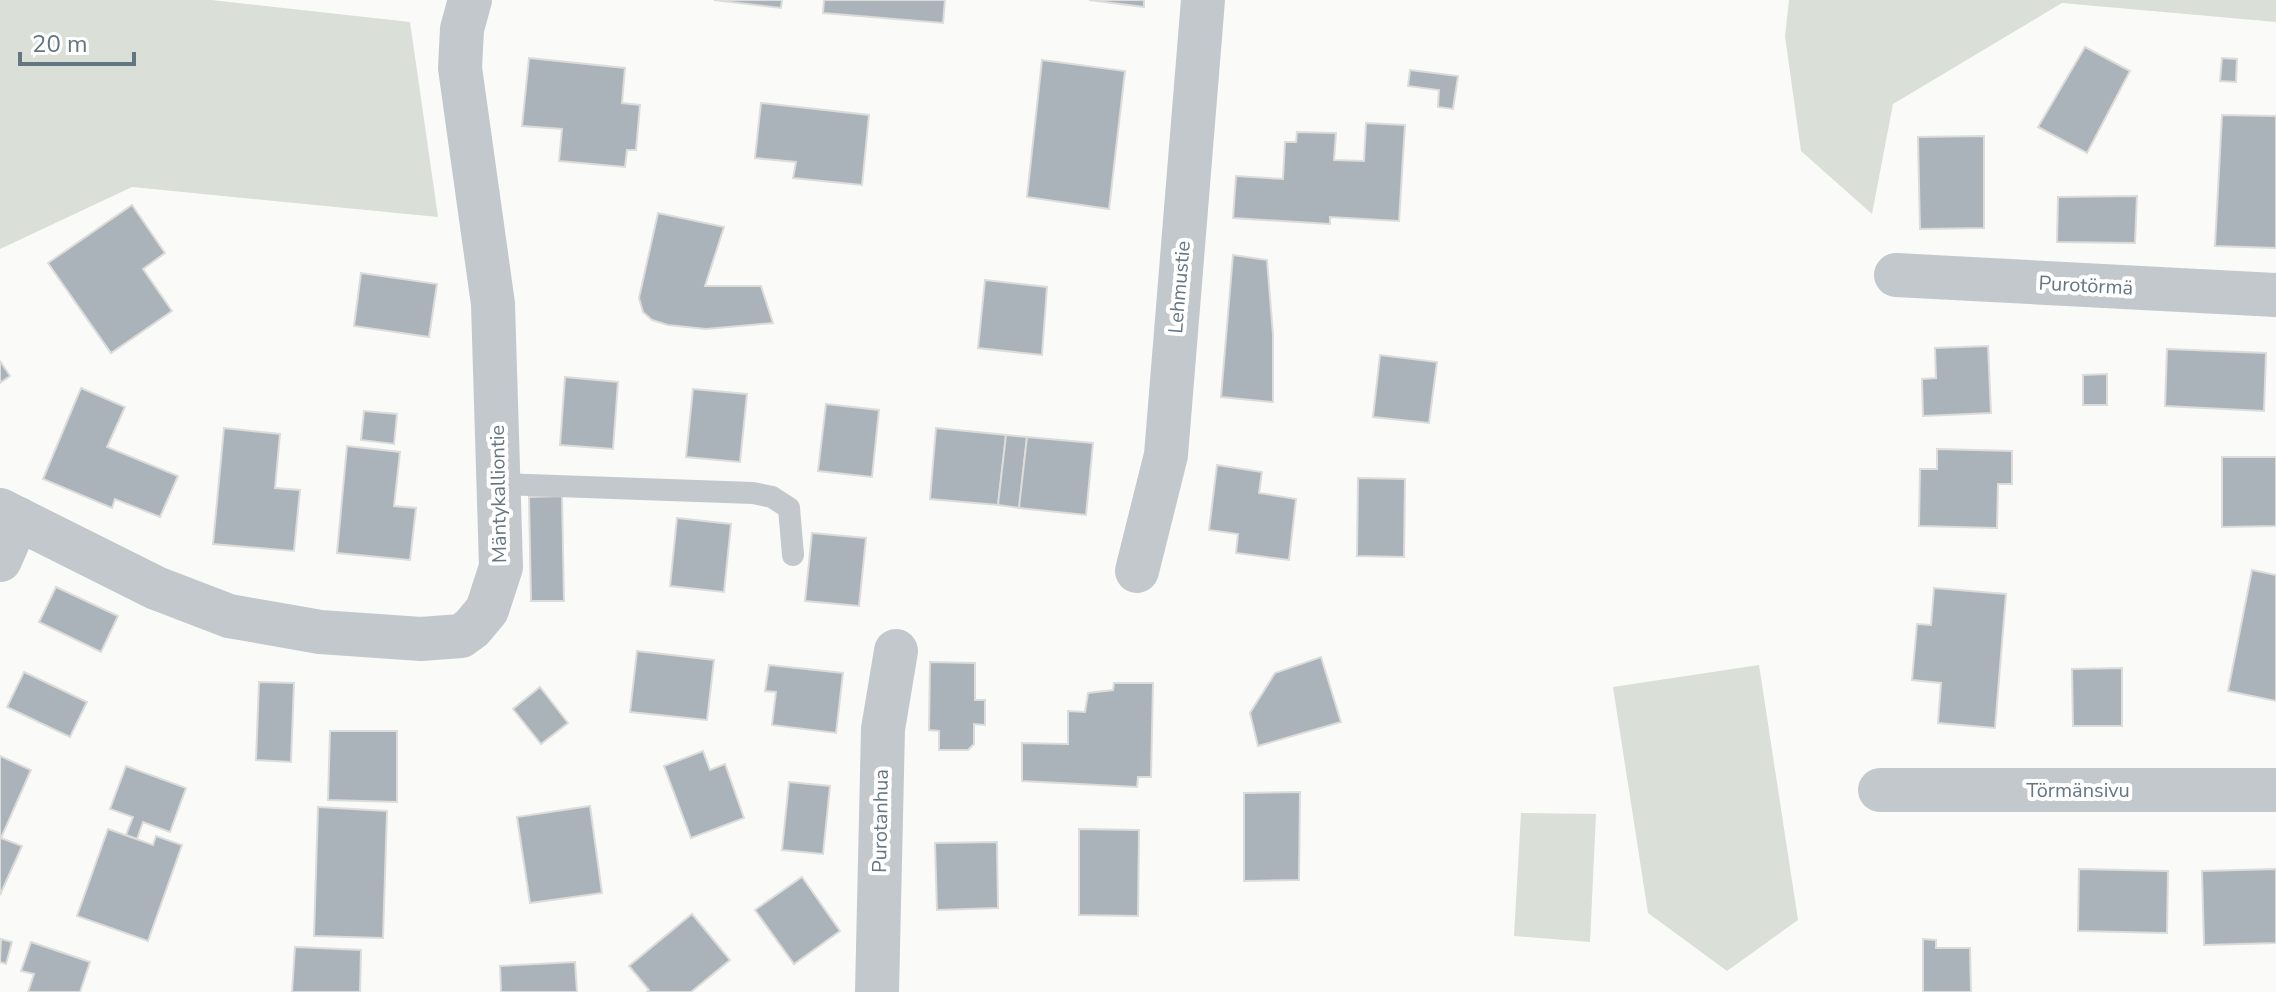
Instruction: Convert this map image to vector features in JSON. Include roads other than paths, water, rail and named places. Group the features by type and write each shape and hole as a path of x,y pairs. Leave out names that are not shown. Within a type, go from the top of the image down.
{"street":[{"name":"Mäntykalliontie","path":"9,514 156,588 229,616 320,632 449,638 461,636 472,628 487,610 501,567 493,304 460,68 462,29 470,0"},
{"name":"Lehmustie","path":"1137,571 1166,455 1203,0"},
{"name":"Purotörmä","path":"1896,275 2276,295"},
{"path":"0,560 9,514"},
{"name":"Purotanhua","path":"877,992 883,729 896,651"},
{"name":"Törmänsivu","path":"1880,790 2276,790"}],"lane":[{"path":"498,484 753,493 772,497 789,508 793,555"}]}
